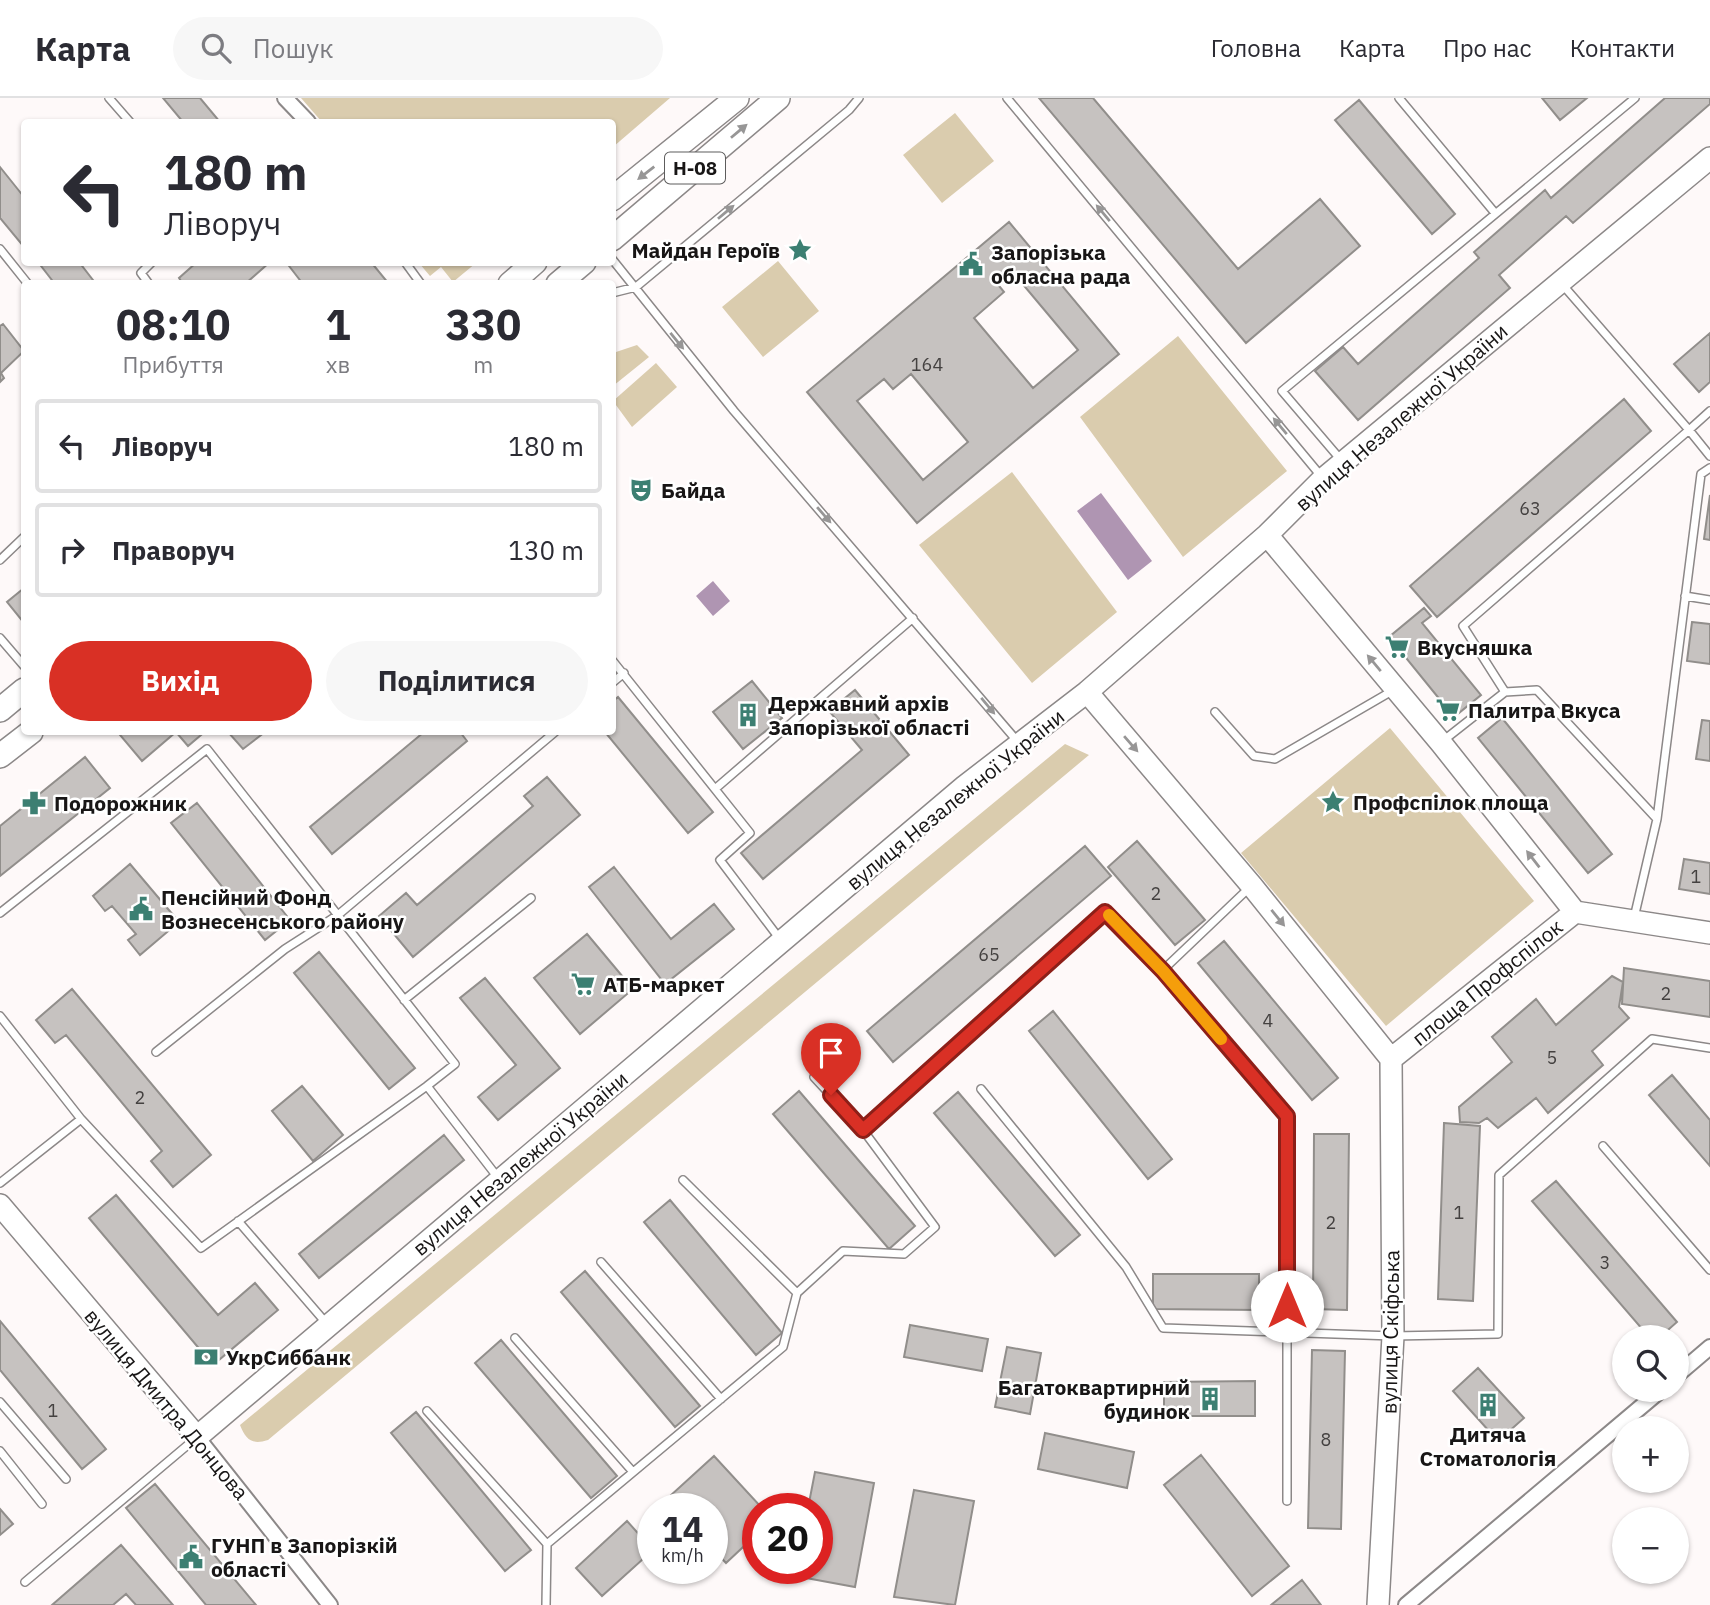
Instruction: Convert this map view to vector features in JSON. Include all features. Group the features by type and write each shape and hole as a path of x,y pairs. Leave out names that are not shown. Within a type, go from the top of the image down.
{"main road":[{"name":"Н-08","path":"616,196 737,98"},
{"name":"Н-08","path":"616,236 778,98"},
{"path":"515,280 530,266"},
{"path":"563,280 579,266"},
{"path":"0,710 21,692"},
{"path":"0,756 27,735"}],"street":[{"path":"285,98 305,119"},
{"name":"вулиця Незалежної України","path":"197,1437 782,941 1019,743 1087,692 1267,535 1323,479 1710,158"},
{"name":"площа Профспілок","path":"1087,692 1252,886 1391,1059 1575,912 1441,743 1267,535"},
{"path":"1575,912 1710,933"},
{"name":"вулиця Скіфська","path":"1378,1605 1393,1336 1391,1059"},
{"name":"вулиця Дмитра Донцова","path":"0,1205 197,1437 330,1605"},
{"path":"1689,1365 1710,1347"},
{"path":"1406,1605 1647,1402"},
{"path":"330,1605 338,1605"}],"lane":[{"path":"108,98 127,119"},
{"path":"616,292 636,287 849,110 859,98"},
{"path":"1007,98 1323,479"},
{"path":"1399,98 1495,213"},
{"path":"1343,463 1282,391 1625,101 1635,98"},
{"path":"0,249 25,280"},
{"path":"616,264 734,411 1019,743"},
{"path":"146,280 141,273 148,266"},
{"path":"1560,282 1710,456"},
{"path":"1505,692 1462,626 1710,411"},
{"path":"1634,920 1657,819 1701,474 1710,468"},
{"path":"0,560 21,540"},
{"path":"1685,596 1710,600"},
{"path":"716,789 913,618"},
{"path":"0,638 21,662"},
{"path":"616,664 750,833 720,860 782,941"},
{"path":"616,680 624,673"},
{"path":"1215,712 1254,755 1275,759 1396,688"},
{"path":"1441,743 1505,692 1537,690 1657,819"},
{"path":"156,1052 285,948 338,915 551,735"},
{"path":"0,913 207,749 455,1064 201,1248 80,1118 0,1016"},
{"path":"1163,971 1252,886"},
{"path":"404,1000 531,898"},
{"path":"863,1130 1105,912 1163,971 1287,1116 1287,1501"},
{"path":"982,1089 1126,1268 1163,1328 1393,1336 1498,1334 1499,1175 1652,1039 1710,1048"},
{"path":"547,1544 783,1347 797,1293 843,1251 904,1254 935,1227 863,1130 814,1077"},
{"path":"427,1086 500,1180"},
{"path":"0,1183 80,1118"},
{"path":"1603,1146 1710,1270"},
{"path":"683,1180 797,1293"},
{"path":"238,1221 329,1326"},
{"path":"601,1262 721,1399"},
{"path":"515,1338 633,1472"},
{"path":"0,1402 66,1479"},
{"path":"427,1411 547,1544 546,1605"},
{"path":"25,1582 197,1437"},
{"path":"0,1451 42,1504"}],"shaded area":[{"path":"301,98 670,98 616,144 616,119 319,119"},
{"path":"955,113 994,161 942,203 903,155"},
{"path":"778,261 819,311 763,357 722,307"},
{"path":"422,266 472,266 455,280 451,280 441,267 430,276"},
{"path":"1178,336 1287,471 1183,557 1080,417"},
{"path":"637,345 649,357 616,384 616,352"},
{"path":"656,363 677,387 632,427 616,405 616,398"},
{"path":"1012,472 1117,612 1032,683 919,545"},
{"path":"1101,493 1152,561 1128,580 1077,511"},
{"path":"713,581 730,601 713,616 696,596"},
{"path":"1390,728 1534,901 1386,1026 1241,853"},
{"path":"1065,744 1089,755 268,1440 258,1442 247,1438 240,1425"}],"building":[{"path":"163,98 200,98 218,119 180,119"},
{"path":"1039,98 1093,98 1238,269 1320,199 1360,246 1246,343"},
{"path":"1542,98 1587,98 1560,120"},
{"path":"1665,98 1710,98 1710,104 1573,223 1566,216 1499,275 1510,288 1358,420 1315,371 1343,347 1358,364 1479,258 1474,252 1545,190 1551,198"},
{"path":"1359,100 1455,214 1432,234 1335,120"},
{"path":"0,167 21,193 21,243 0,218"},
{"path":"1009,222 1119,354 917,523 807,392","holes":["1010,269 1078,350 1033,388 974,318 1004,292 995,281","911,374 968,442 923,480 857,401 884,379 893,389"]},
{"path":"41,266 82,266 93,280 52,280"},
{"path":"192,266 265,266 250,280 179,278"},
{"path":"289,266 374,266 386,280 300,280"},
{"path":"3,324 21,347 21,354 1,373 4,378 0,382 0,326"},
{"path":"1710,333 1710,382 1699,392 1674,364"},
{"path":"1624,399 1651,431 1437,617 1410,586"},
{"path":"1710,495 1710,540 1704,539"},
{"path":"21,590 21,619 7,602"},
{"path":"1424,608 1431,616 1422,623 1481,695 1454,717 1389,637"},
{"path":"1692,622 1710,624 1710,664 1687,661"},
{"name":"Державний архів Запорізької області","path":"752,681 782,718 743,749 713,712"},
{"path":"855,690 909,755 763,879 741,853 862,750 829,711"},
{"path":"618,697 713,812 688,833 607,735 616,735"},
{"path":"1502,718 1612,854 1588,873 1478,738"},
{"path":"1702,720 1710,721 1710,761 1696,759"},
{"path":"120,735 172,735 142,761"},
{"path":"179,735 201,735 188,746"},
{"path":"231,735 261,735 243,749"},
{"path":"420,735 462,735 467,741 332,854 310,827"},
{"path":"85,757 110,788 0,876 0,826"},
{"path":"547,777 580,815 413,957 379,916 406,893 417,905 533,806 524,796"},
{"path":"197,803 290,920 265,940 171,823"},
{"path":"1137,841 1205,920 1175,945 1108,867"},
{"path":"1085,846 1111,876 893,1062 867,1031"},
{"path":"1684,859 1710,863 1710,894 1679,889"},
{"name":"Пенсійний Фонд Вознесенського району","path":"130,864 179,922 140,955 128,940 136,934 112,906 105,911 93,896"},
{"path":"614,867 671,939 714,904 734,929 665,984 589,887"},
{"name":"АТБ-маркет","path":"587,934 633,989 580,1034 534,978"},
{"path":"1224,941 1338,1078 1312,1100 1198,963"},
{"path":"319,952 415,1068 389,1089 294,973"},
{"path":"1624,968 1710,981 1710,1017 1622,1004"},
{"path":"1612,976 1623,982 1619,1007 1629,1018 1592,1051 1603,1065 1548,1113 1536,1098 1498,1128 1487,1118 1479,1123 1460,1122 1459,1107 1512,1062 1492,1037 1536,999 1556,1025"},
{"path":"485,978 560,1068 498,1120 478,1097 516,1065 460,998"},
{"path":"72,989 211,1155 173,1187 151,1161 162,1151 66,1035 55,1043 36,1020"},
{"path":"1053,1011 1172,1159 1148,1179 1029,1031"},
{"path":"1672,1075 1710,1120 1710,1166 1649,1095"},
{"path":"302,1086 343,1135 313,1161 272,1111"},
{"path":"799,1091 915,1226 889,1249 773,1114"},
{"path":"958,1092 1080,1235 1055,1256 934,1113"},
{"path":"1444,1123 1480,1126 1473,1301 1438,1299"},
{"path":"1314,1134 1349,1134 1347,1310 1313,1309"},
{"path":"444,1135 464,1160 319,1278 299,1254"},
{"path":"1556,1181 1677,1322 1674,1325 1639,1325 1532,1201"},
{"path":"116,1195 218,1315 255,1283 278,1310 213,1365 89,1218"},
{"path":"670,1200 782,1333 756,1355 644,1222"},
{"path":"585,1271 700,1406 675,1427 561,1292"},
{"path":"1153,1274 1259,1274 1259,1310 1153,1309"},
{"path":"0,1321 106,1449 82,1469 0,1370"},
{"path":"910,1325 988,1339 982,1371 904,1357"},
{"path":"501,1340 617,1476 591,1498 475,1363"},
{"path":"1007,1347 1041,1353 1030,1414 995,1407"},
{"path":"1312,1350 1345,1351 1341,1529 1308,1528"},
{"name":"Дитяча Стоматологія","path":"1478,1368 1524,1418 1498,1441 1453,1391"},
{"name":"Багатоквартирний будинок","path":"1255,1381 1255,1416 1164,1416 1164,1382"},
{"path":"416,1412 531,1550 505,1571 391,1433"},
{"path":"1045,1433 1134,1452 1127,1488 1038,1469"},
{"path":"1201,1455 1289,1566 1252,1596 1164,1485"},
{"path":"714,1456 748,1493 742,1493 742,1548 728,1561 728,1493 673,1493"},
{"path":"815,1472 874,1483 855,1587 833,1583 833,1493 811,1493"},
{"name":"ГУНП в Запорізкій області","path":"155,1484 256,1605 206,1605 126,1508"},
{"path":"914,1490 974,1501 955,1605 894,1597"},
{"path":"0,1509 13,1524 0,1535"},
{"path":"627,1521 637,1532 637,1564 602,1596 576,1568"},
{"path":"121,1545 173,1605 136,1605 126,1594 113,1605 52,1605"},
{"path":"1302,1580 1321,1605 1271,1605"}],"slow traffic":[{"path":"1109,915 1163,971 1221,1039"}],"place":[{"name":"Майдан Героїв","path":"800,250"},
{"name":"Запорізька обласна рада","path":"971,264"},
{"name":"Байда","path":"641,490"},
{"name":"Вкусняшка","path":"1397,647"},
{"name":"Палитра Вкуса","path":"1448,710"},
{"name":"Державний архів Запорізької області","path":"748,715"},
{"name":"Профспілок площа","path":"1333,802"},
{"name":"Подорожник","path":"34,803"},
{"name":"Пенсійний Фонд Вознесенського району","path":"141,909"},
{"name":"АТБ-маркет","path":"583,984"},
{"name":"УкрСиббанк","path":"206,1357"},
{"name":"Багатоквартирний будинок","path":"1210,1399"},
{"name":"Дитяча Стоматологія","path":"1488,1405"},
{"name":"ГУНП в Запорізкій області","path":"191,1557"}],"route":[{"path":"831,1095 863,1130 1105,912 1163,971 1287,1116 1287,1306"}]}
